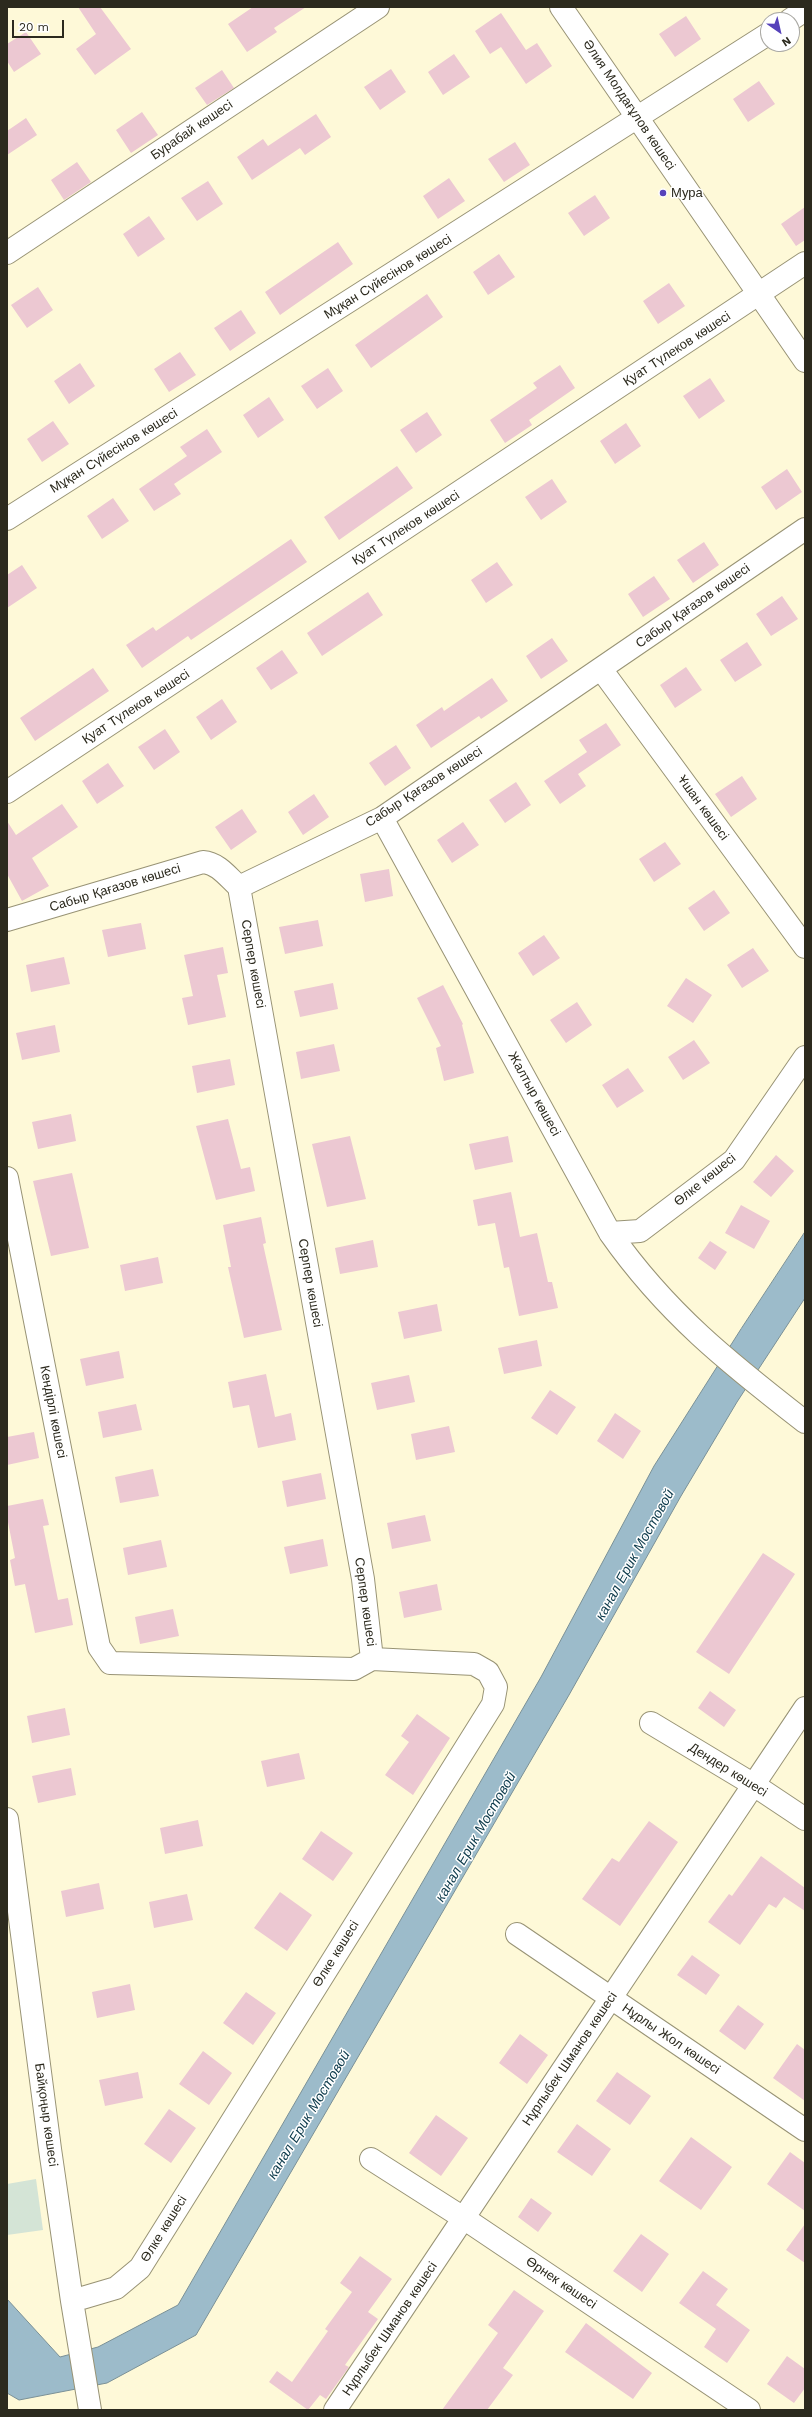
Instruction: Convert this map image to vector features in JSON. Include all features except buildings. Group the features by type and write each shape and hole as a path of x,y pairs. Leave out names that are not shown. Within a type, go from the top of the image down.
{"street":[{"name":"Бурабай көшесi","path":"7,253 378,7"},
{"name":"Әлия Молдағұлов көшесі","path":"561,7 805,361"},
{"name":"Мұқан Сүйесінов көшесі","path":"7,519 760,39"},
{"name":"Қуат Түлеков көшесі","path":"7,792 759,295 805,263"},
{"name":"Сабыр Қағазов көшесі","path":"7,920 203,862 211,863 219,868 239,887 382,818 805,529"},
{"name":"Ұшан көшесі","path":"601,669 805,947"},
{"name":"Жалтыр көшесі","path":"382,818 610,1233 635,1268 679,1317 713,1349 805,1422"},
{"name":"Серпер көшесі","path":"239,887 363,1579 363,1664"},
{"name":"Өлке көшесі","path":"610,1233 640,1231 734,1160 805,1057"},
{"name":"Кендірлі көшесі","path":"7,1178 99,1647"},
{"name":"Өлке көшесі","path":"72,2301 116,2288 140,2268 493,1704 496,1686 488,1672 474,1664 110,1663 99,1647"},
{"name":"Нұрлыбек Шманов көшесі","path":"335,2410 465,2218 805,1708"},
{"name":"Дендер көшесі","path":"651,1723 754,1784 805,1819"},
{"name":"Байқоңыр көшесi","path":"7,1819 72,2301 90,2405"},
{"name":"Нұрлы Жол көшесі","path":"517,1934 805,2130"},
{"name":"Өрнек көшесі","path":"371,2159 465,2218 749,2410"}],"green space":[{"path":"36,2179 43,2230 7,2235 7,2184"}],"water":[{"name":"канал Ерик Мостовой","path":"805,1232 805,1298 737,1402 681,1496 569,1695 196,2335 107,2383 19,2400 7,2393 7,2299 60,2357 98,2347 178,2305 541,1677 654,1466"}],"place":[{"name":"Мура","path":"663,193"}]}
